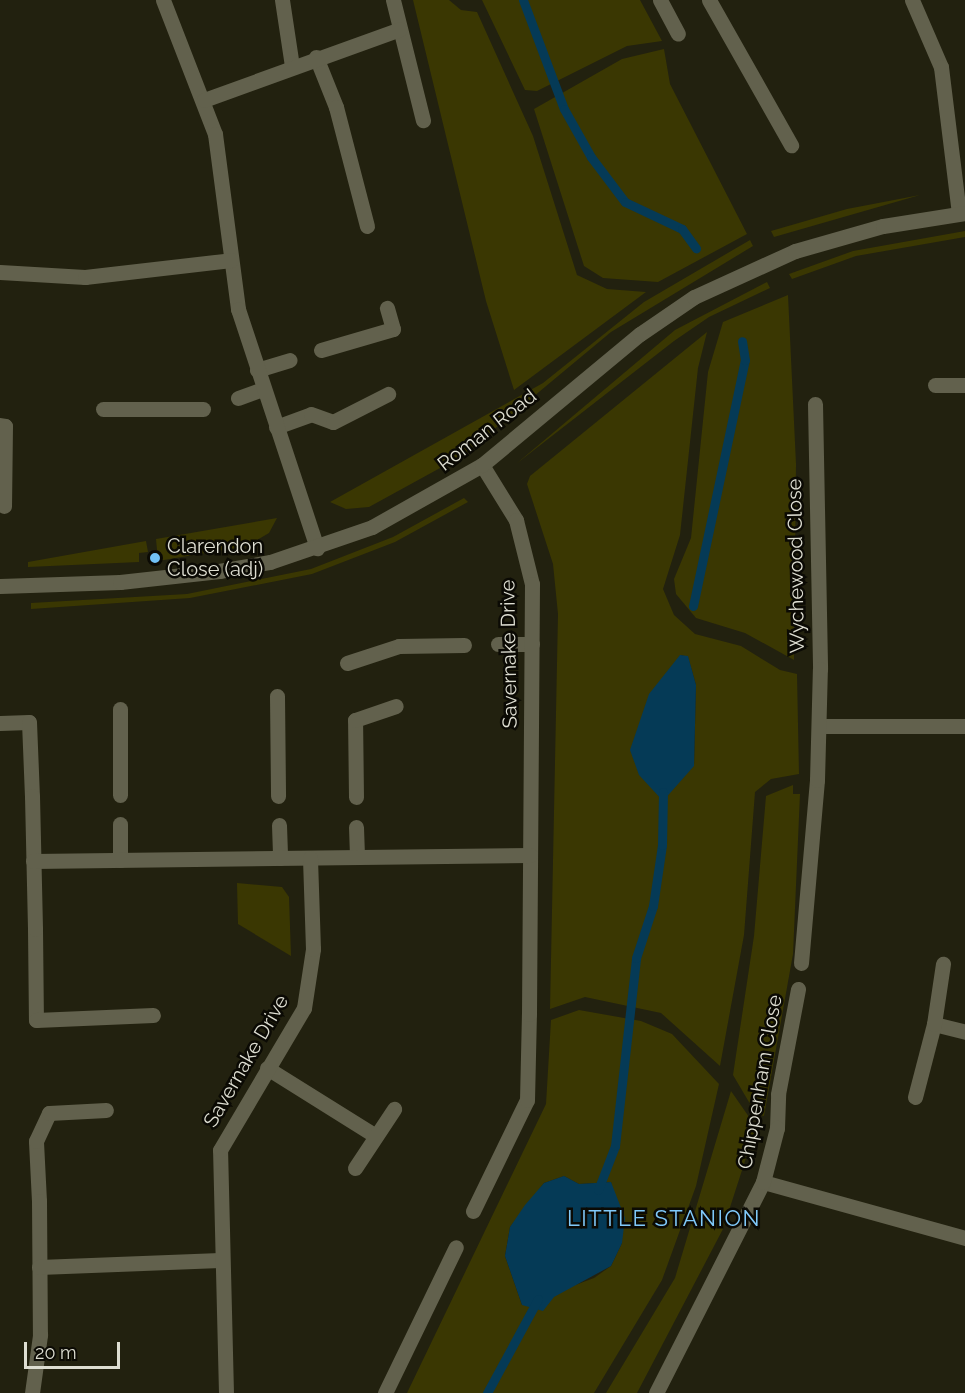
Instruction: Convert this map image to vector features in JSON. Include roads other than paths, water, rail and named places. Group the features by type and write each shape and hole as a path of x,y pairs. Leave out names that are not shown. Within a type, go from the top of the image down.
{"street":[{"path":"163,0 204,100 224,170 231,260 238,309 262,389 317,548"},
{"path":"282,0 292,66"},
{"path":"393,0 423,120"},
{"path":"660,0 678,34"},
{"path":"709,0 791,145"},
{"path":"912,0 941,68 962,213"},
{"path":"204,100 400,28"},
{"path":"316,57 336,107 367,226"},
{"name":"Roman Road","path":"0,586 176,577 317,548 431,498 482,465 640,334 694,297 795,251 884,226 962,213"},
{"path":"0,272 85,277 231,260"},
{"path":"321,350 393,329 387,308"},
{"path":"257,370 290,360"},
{"path":"935,385 965,385"},
{"path":"238,398 262,389"},
{"path":"276,427 311,414 333,422 388,394"},
{"name":"Wychewood Close","path":"801,963 817,780 819,726 815,404"},
{"path":"103,409 203,409"},
{"path":"0,426 5,426 4,506"},
{"name":"Savernake Drive","path":"474,1211 527,1100 529,1014 532,584 526,552 516,520 482,465"},
{"path":"498,644 531,644"},
{"path":"347,663 399,646 464,645"},
{"path":"277,696 278,796"},
{"path":"356,797 355,720 396,706"},
{"path":"120,710 120,795"},
{"path":"0,723 29,722 36,1020 153,1015"},
{"path":"819,726 965,726"},
{"path":"120,824 120,860"},
{"path":"279,825 280,858"},
{"path":"356,827 357,857"},
{"path":"33,861 530,855"},
{"name":"Savernake Drive","path":"226,1393 220,1260 220,1150 304,1008 312,978 310,858"},
{"path":"915,1097 934,1024 943,964"},
{"name":"Chippenham Close","path":"656,1393 763,1182 777,1128 778,1094 798,989"},
{"path":"934,1024 965,1032"},
{"path":"267,1068 376,1136"},
{"path":"355,1168 393,1109"},
{"path":"32,1393 40,1335 36,1141 49,1113 106,1110"},
{"name":"Chippenham Close","path":"763,1182 965,1238"},
{"path":"385,1393 456,1247"},
{"path":"39,1267 220,1260"}],"water":[{"path":"680,655 688,656 696,685 694,766 663,801 639,775 630,750 649,694"},
{"path":"564,1176 579,1184 611,1182 625,1218 622,1243 611,1266 554,1297 543,1311 522,1305 505,1256 510,1227 525,1205 544,1183"}],"waterway":[{"path":"523,0 564,109 591,157 625,202 682,229 696,248"},
{"path":"693,606 745,360 742,341"},
{"path":"598,1190 615,1146 636,958 653,906 662,845 663,792"},
{"path":"487,1393 538,1299"}],"place":[{"name":"Clarendon Close (adj)","path":"155,558"}],"district":[{"name":"LITTLE STANION","path":"664,1219"}]}
